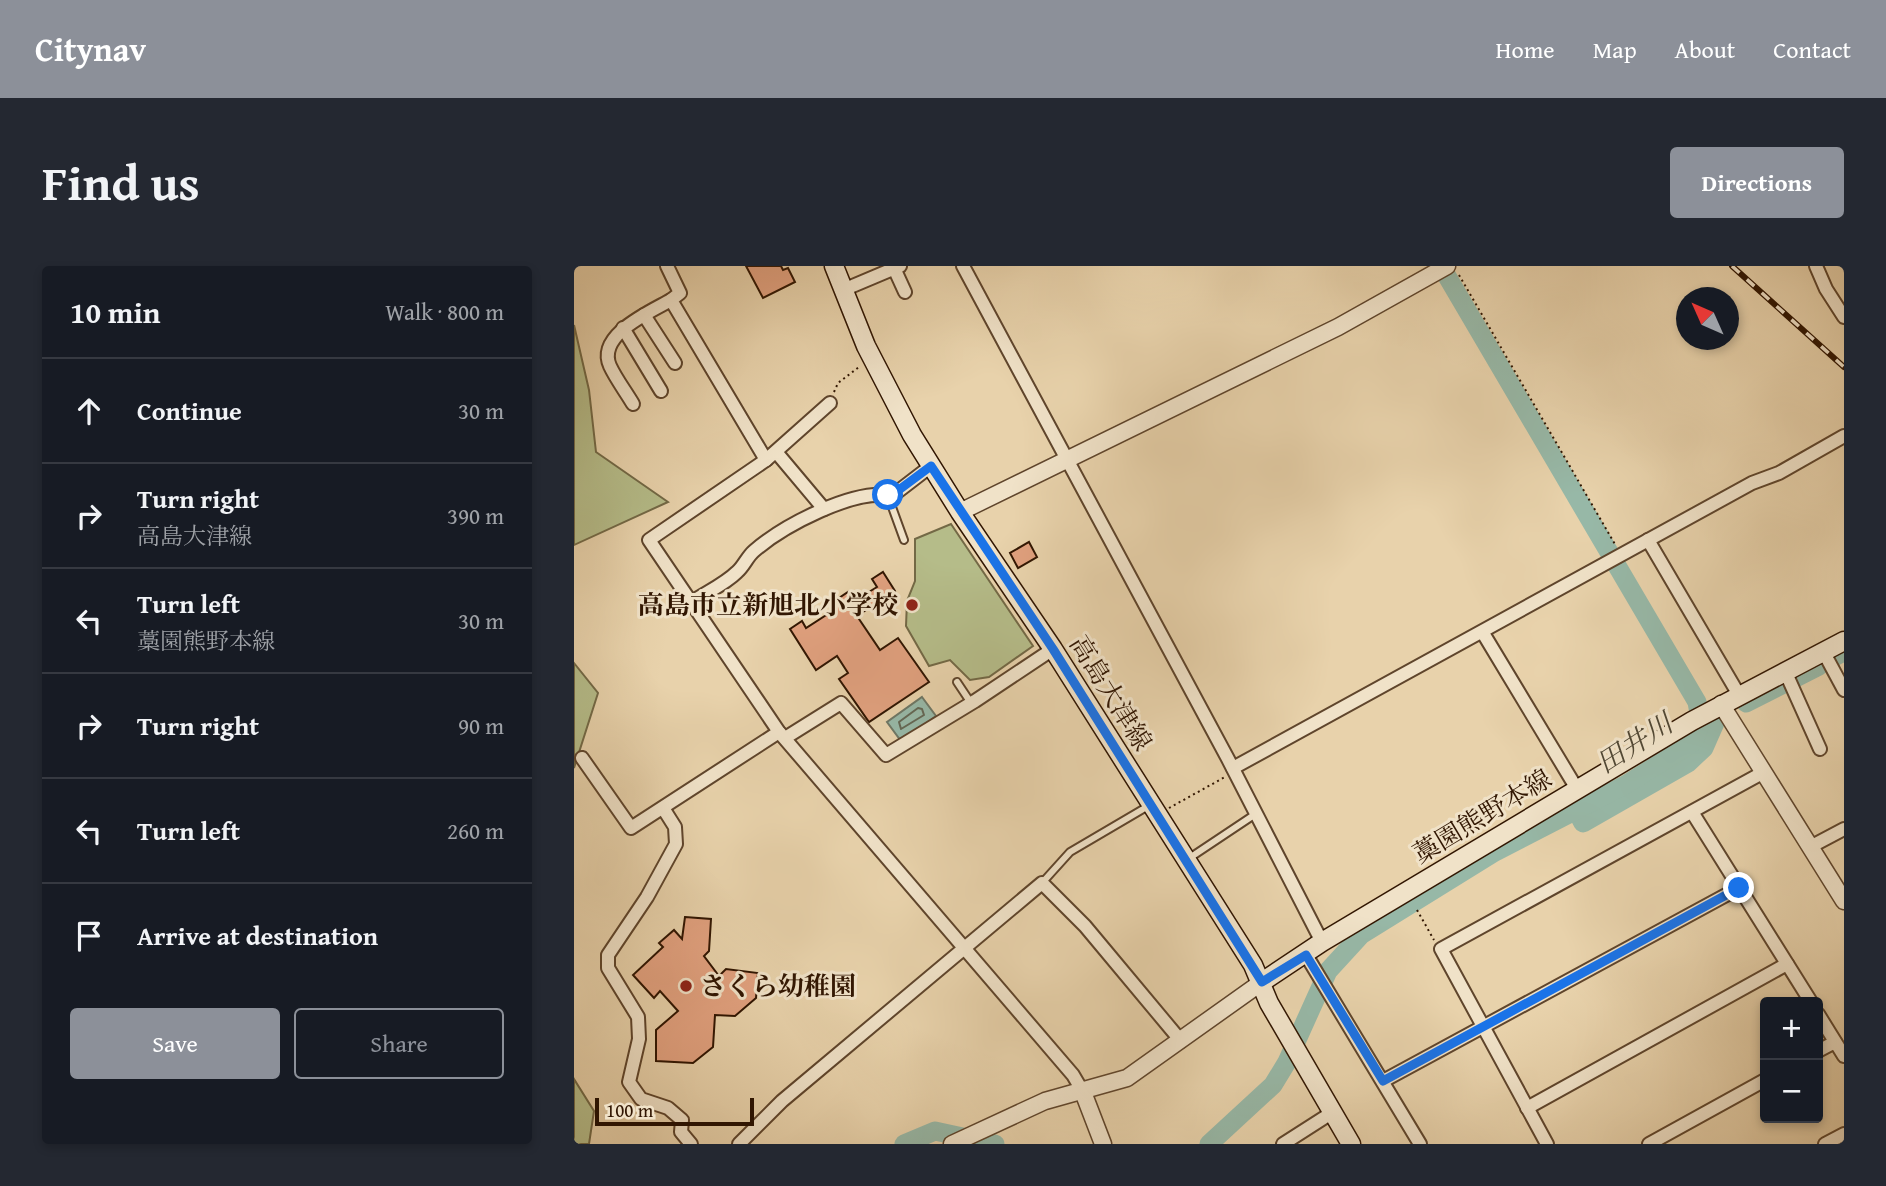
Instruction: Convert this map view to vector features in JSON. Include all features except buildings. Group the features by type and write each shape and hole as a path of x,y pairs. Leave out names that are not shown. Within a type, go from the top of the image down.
{"main road":[{"name":"高島大津線","path":"834,266 873,358 931,466 1053,649 1262,982 1269,1003 1351,1144"},
{"name":"藁園熊野本線","path":"1262,982 1322,942 1692,721 1739,695 1788,678 1823,652 1844,641"}],"street":[{"path":"633,404 609,364 608,355 623,328 680,293 667,266"},
{"path":"962,266 1068,458 1257,813 1322,942"},
{"path":"1816,266 1826,289 1844,317"},
{"path":"844,290 897,267 905,292"},
{"path":"960,512 1338,327 1436,270"},
{"path":"671,300 772,457 824,509"},
{"path":"644,315 675,363"},
{"path":"623,328 661,391"},
{"path":"830,403 772,457 649,540 782,735 1073,1075 1083,1092 1104,1144"},
{"path":"1233,768 1648,540 1844,436"},
{"path":"692,602 739,571 758,548 824,509 839,502 892,495 931,466"},
{"path":"1648,540 1739,695"},
{"path":"1483,633 1577,789"},
{"path":"582,758 631,828 782,735 841,704 886,755 1053,649"},
{"path":"1823,652 1844,690"},
{"path":"1788,678 1820,749"},
{"path":"1716,707 1764,772 1844,901"},
{"path":"1547,1144 1441,949 1764,772"},
{"path":"663,808 675,827 676,844 647,897 608,956 608,968 638,1017 639,1039 629,1082 641,1099 668,1108 682,1120 681,1132 691,1144"},
{"path":"1692,812 1808,997"},
{"path":"1810,846 1844,829"},
{"path":"739,1144 782,1101 1042,883 1085,926 1181,1041"},
{"path":"1383,1081 1739,888"},
{"path":"1306,955 1332,994 1420,1144"},
{"path":"1527,1108 1787,964"},
{"path":"952,1144 1045,1101 1127,1077 1262,982"},
{"path":"1823,1022 1844,1056"},
{"path":"1823,1048 1835,1042"},
{"path":"1649,1144 1760,1083"},
{"path":"1283,1144 1333,1112"},
{"path":"1825,1144 1844,1134"}],"lane":[{"path":"888,495 904,541"},
{"path":"957,682 971,703"},
{"path":"1042,883 1070,852 1153,810"},
{"path":"1185,861 1257,813"}],"path":[{"path":"1453,266 1622,555"},
{"path":"830,403 838,383 873,358"},
{"path":"1153,810 1232,773 1233,768"},
{"path":"1417,910 1441,949"}],"green space":[{"path":"574,325 589,390 596,452 668,502 574,545"},
{"path":"951,524 1033,646 989,677 970,680 950,660 929,666 906,626 907,601 915,581 915,539"},
{"path":"574,663 598,693 574,768"},
{"path":"574,1079 594,1111 589,1144 574,1144"}],"water":[{"path":"922,697 936,716 901,741 887,722"}],"waterway":[{"name":"田井川","path":"1209,1144 1273,1085 1287,1062 1328,971 1361,935 1495,852 1625,785 1692,743 1699,728 1697,702 1441,266"},
{"path":"1832,658 1844,652"},
{"path":"1746,703 1819,666"},
{"path":"1576,810 1583,823 1688,763 1704,748 1715,723"},
{"path":"904,1144 935,1131 995,1144"}],"railway":[{"path":"1732,266 1844,367"}],"place":[{"name":"高島市立新旭北小学校","path":"912,605"},
{"name":"さくら幼稚園","path":"686,986"}],"route":[{"path":"888,495 892,495 931,466 1053,649 1262,982 1306,955 1383,1081 1739,888"}]}
